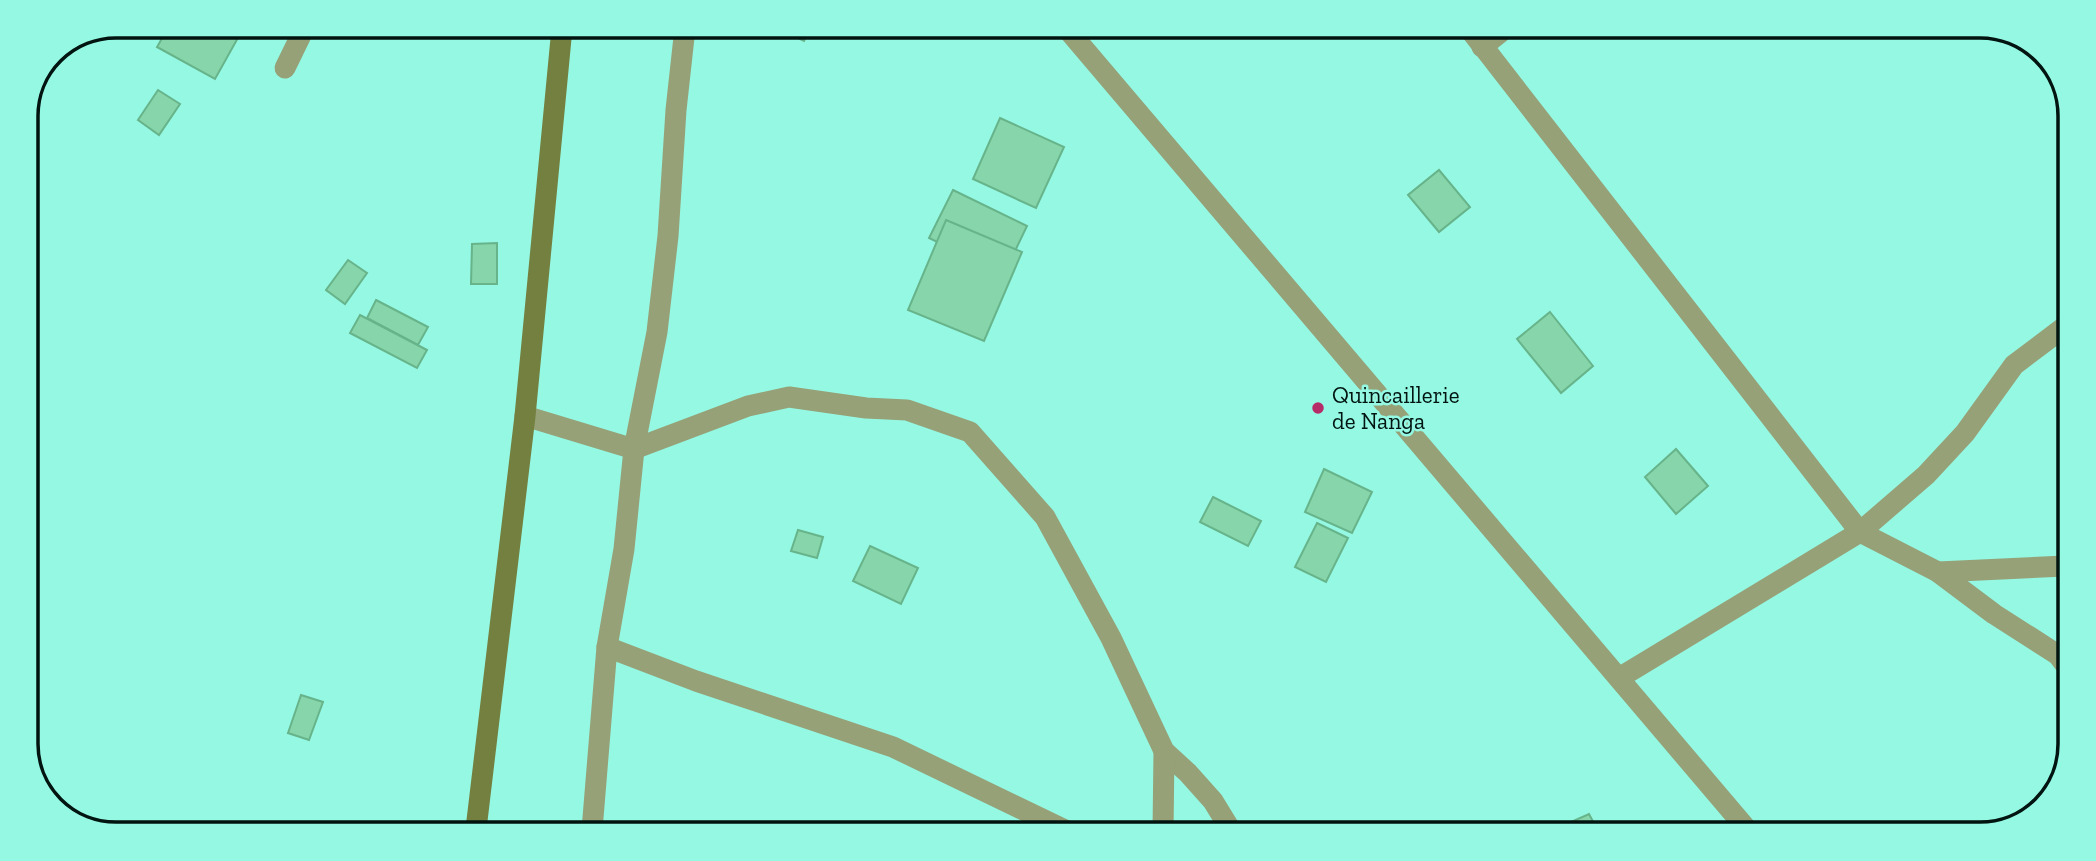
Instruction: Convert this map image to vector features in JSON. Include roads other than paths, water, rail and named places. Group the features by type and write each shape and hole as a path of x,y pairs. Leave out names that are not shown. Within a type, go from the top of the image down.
{"street":[{"path":"285,68 299,39"},
{"path":"477,822 525,416 561,39"},
{"path":"593,822 607,647 624,549 634,449 660,305 684,39"},
{"path":"1076,39 1741,822"},
{"path":"1477,39 1860,532 1938,572 1994,614 2058,655"},
{"path":"1619,678 1860,532 1926,475 1965,433 2014,365 2057,332"},
{"path":"525,416 634,449 748,406 789,397 866,408 907,410 970,432 1045,517 1111,638 1164,751 1213,801 1226,822"},
{"path":"1938,572 2058,566"},
{"path":"607,647 696,681 893,747 1049,822"},
{"path":"1163,822 1164,751"}],"place":[{"name":"Quincaillerie de Nanga","path":"1318,408"}]}
